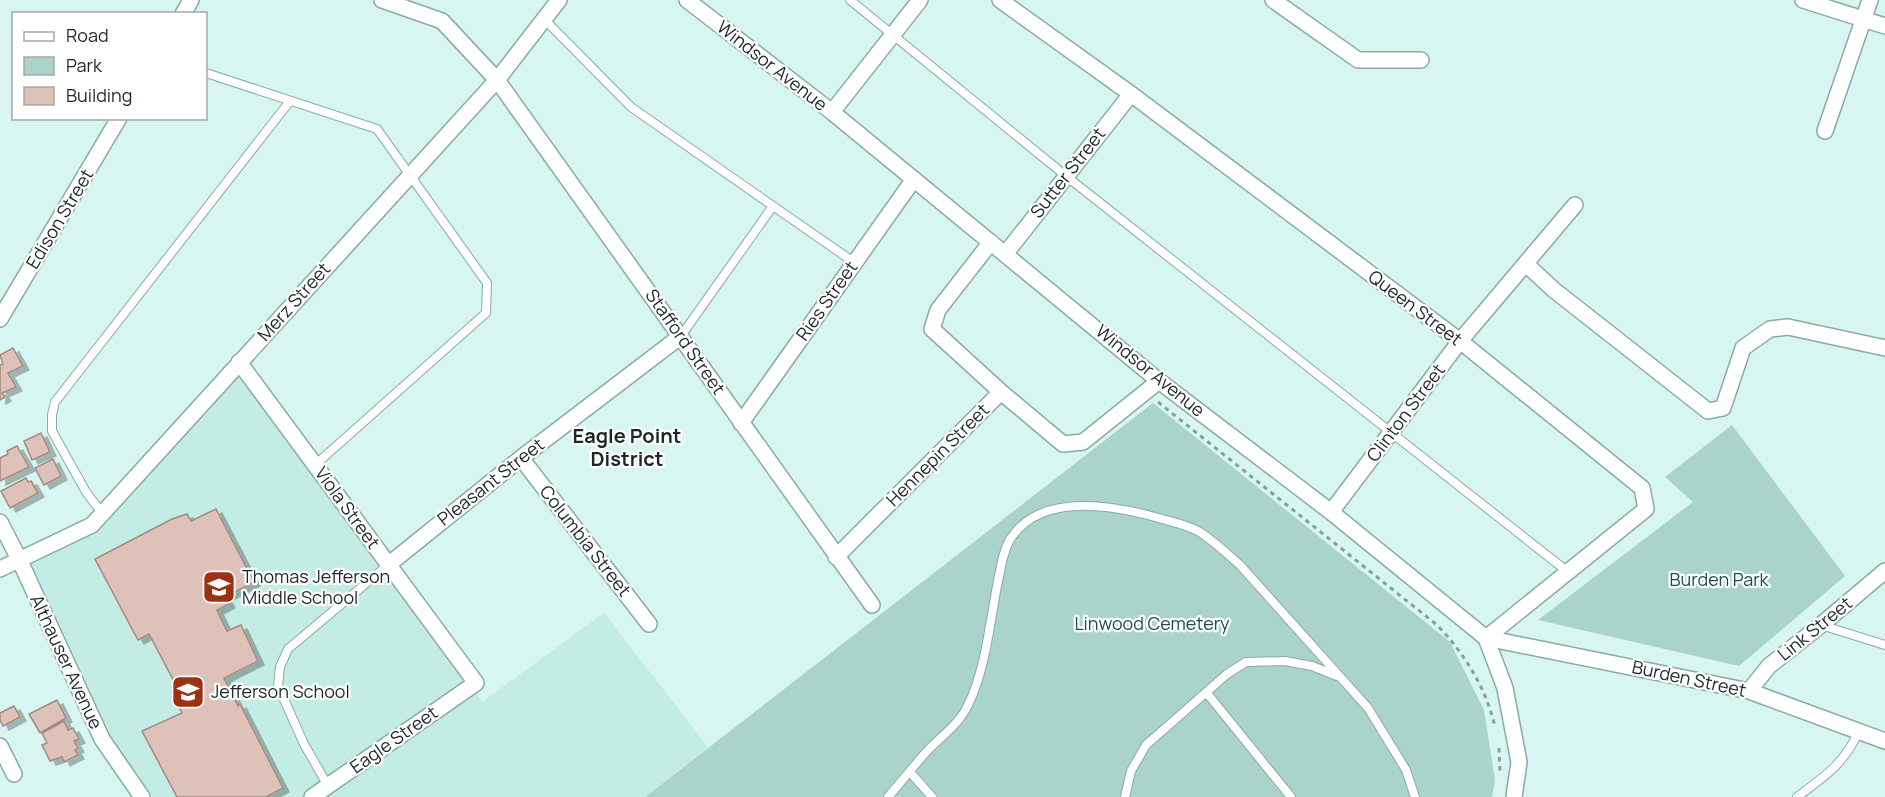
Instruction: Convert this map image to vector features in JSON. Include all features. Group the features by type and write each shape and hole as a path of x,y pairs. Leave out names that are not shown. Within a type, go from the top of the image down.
{"street":[{"name":"Stafford Street","path":"382,0 442,21 497,80 872,605"},
{"name":"Merz Street","path":"0,569 92,525 497,80 559,0"},
{"name":"Windsor Avenue","path":"687,0 832,112 1159,381 1331,512 1486,638"},
{"path":"832,112 920,0"},
{"name":"Queen Street","path":"1000,0 1131,94 1460,341 1642,488 1647,509 1486,638"},
{"path":"1273,0 1358,60 1421,60"},
{"path":"1803,0 1885,26"},
{"path":"1825,131 1870,0"},
{"name":"Sutter Street","path":"1006,254 1131,94"},
{"name":"Edison Street","path":"0,320 118,120"},
{"name":"Ries Street","path":"741,423 914,179"},
{"name":"Clinton Street","path":"1331,512 1460,341 1575,205"},
{"path":"991,242 938,310 932,329 1001,392"},
{"path":"1526,264 1554,290 1708,411 1723,408 1743,348 1770,329 1788,327 1885,348"},
{"name":"Pleasant Street","path":"388,565 521,458 681,336"},
{"name":"Viola Street","path":"239,362 476,683"},
{"name":"Hennepin Street","path":"836,557 1001,392 1063,444 1083,442 1159,381"},
{"name":"Columbia Street","path":"521,458 649,624"},
{"name":"Althauser Avenue","path":"0,522 102,739 142,797"},
{"name":"Link Street","path":"1749,691 1769,666 1885,571"},
{"path":"1486,638 1505,688 1519,762 1514,797"},
{"name":"Burden Street","path":"1486,638 1749,691 1885,741"},
{"name":"Eagle Street","path":"312,797 476,683"},
{"path":"0,746 14,774"}],"lane":[{"path":"850,0 1066,176 1568,572"},
{"path":"544,20 631,107 855,263"},
{"path":"207,73 377,129 487,283 486,313 315,465"},
{"path":"102,513 86,492 52,431 55,402 290,101"},
{"path":"681,336 773,206"},
{"path":"888,797 928,750 956,723 968,706 984,652 1003,556 1011,538 1026,522 1061,508 1084,505 1107,506 1163,519 1197,531 1240,565 1368,708 1406,770 1415,797"},
{"path":"328,786 304,744 278,686 280,667 288,649 388,565"},
{"path":"1821,625 1885,645"},
{"path":"1125,797 1131,771 1146,745 1227,674 1246,663 1285,661 1312,666 1342,678"},
{"path":"1206,692 1291,797"},
{"path":"1797,797 1843,760 1860,732"},
{"path":"910,772 932,797"}],"path":[{"path":"1144,392 1437,625 1474,673 1488,700 1496,732"},
{"path":"1498,741 1500,774"}],"shaded area":[{"name":"Thomas Jefferson Middle School","path":"238,374 482,702 604,613 708,747 645,797 152,797 108,734 30,562 100,530"}],"green space":[{"name":"Linwood Cemetery","path":"1153,403 1450,642 1484,710 1495,780 1492,797 645,797"},
{"name":"Burden Park","path":"1732,425 1845,576 1739,666 1538,620 1693,502 1665,477"}],"building":[{"path":"13,348 23,366 8,373 16,387 2,393 5,397 0,400 0,365 3,364 0,355"},
{"path":"41,433 50,452 32,460 24,441"},
{"path":"17,446 29,467 0,481 0,458"},
{"path":"53,459 61,476 44,485 35,468"},
{"path":"26,478 28,482 31,481 38,493 10,508 1,491"},
{"path":"216,509 254,582 225,597 229,604 217,610 227,631 241,625 258,661 224,678 238,706 240,704 283,788 266,797 177,797 142,731 182,713 172,692 178,689 149,634 138,640 95,559 172,519 187,514 191,521"},
{"path":"57,700 66,718 40,733 29,714"},
{"path":"14,706 20,717 3,726 0,713"},
{"path":"64,721 68,730 73,728 79,739 74,741 78,748 75,750 78,755 64,762 62,757 50,761 42,745 47,743 42,733"}],"place":[{"name":"Thomas Jefferson Middle School","path":"219,587"},
{"name":"Jefferson School","path":"188,692"}],"district":[{"name":"Eagle Point District","path":"627,448"}]}
